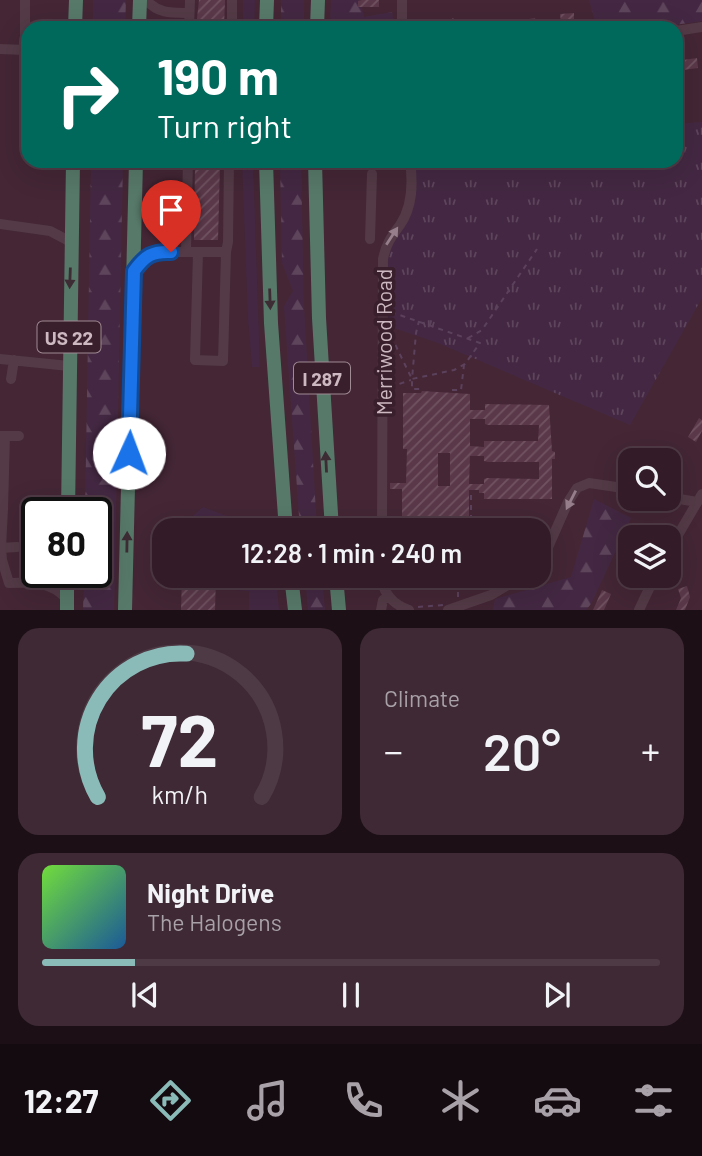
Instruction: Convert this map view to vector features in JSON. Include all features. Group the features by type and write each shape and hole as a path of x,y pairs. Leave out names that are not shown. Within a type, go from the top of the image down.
{"highway":[{"path":"75,21 76,0"},
{"path":"139,21 140,0"},
{"path":"266,21 267,0"},
{"path":"317,21 318,0"},
{"name":"US 22","path":"68,497 73,168"},
{"name":"US 22","path":"125,610 136,168"},
{"name":"I 287","path":"267,168 271,336 285,518"},
{"name":"I 287","path":"315,168 320,331 331,518"},
{"path":"292,588 295,610"},
{"path":"337,588 340,610"}],"street":[{"path":"25,0 25,21"},
{"path":"146,0 162,12 189,13"},
{"path":"189,21 190,0"},
{"path":"232,0 232,21"},
{"path":"402,0 402,21"},
{"path":"683,30 702,27"},
{"path":"0,49 21,50"},
{"path":"186,252 188,168"},
{"path":"198,252 195,360 223,361 229,168"},
{"name":"Merriwood Road","path":"382,518 383,259 386,245 408,208 413,183 411,168"},
{"path":"370,239 372,174"},
{"path":"50,231 72,221"},
{"path":"0,224 50,231 71,242"},
{"path":"134,271 143,259 152,253 226,252"},
{"path":"0,359 69,366"},
{"path":"11,379 13,360"},
{"path":"4,584 1,548 2,436 19,436"},
{"path":"551,541 568,502 578,488 589,483 618,487"},
{"path":"681,497 700,498 681,530"},
{"path":"1,548 17,547"},
{"path":"56,588 67,605"},
{"path":"385,588 388,597 399,606 410,607"},
{"path":"446,607 491,595 503,588"},
{"path":"639,610 649,588"},
{"path":"381,610 383,600 388,597"}],"path":[{"path":"467,338 482,330 537,249"},
{"path":"388,387 454,370 465,364 480,343 389,311 389,321"},
{"path":"430,325 432,317"},
{"path":"419,321 412,389 420,389"},
{"path":"389,332 412,379"},
{"path":"452,390 461,390 465,364"},
{"path":"471,490 471,518"},
{"path":"458,588 458,602"},
{"path":"410,607 446,607"}],"green space":[{"path":"93,0 126,0 125,21 93,21"},
{"path":"243,0 255,0 254,21 243,21"},
{"path":"281,0 304,0 304,21 281,21"},
{"path":"331,0 360,0 364,17 392,12 394,21 330,21"},
{"path":"589,0 702,0 702,21 683,24 683,21 595,21"},
{"path":"702,122 702,298 630,425 438,343 382,324 384,250 411,199 412,168 683,168 683,123"},
{"path":"91,168 123,168 114,610 83,610 84,588 112,588 112,497 85,497"},
{"path":"242,168 253,168 260,367 252,367"},
{"path":"280,168 301,168 304,306 316,518 299,518 284,306 293,291 282,263"},
{"path":"594,499 631,518 628,525 618,525 618,546 586,610 493,610 495,599 533,588 551,588 551,583 571,577"},
{"path":"203,507 232,518 191,518"},
{"path":"235,588 277,588 279,610 249,610 249,591"},
{"path":"306,588 323,588 325,610 308,610"}],"building":[{"path":"199,0 225,0 224,21 197,21"},
{"path":"379,0 379,7 358,7 358,1"},
{"path":"574,13 574,21 561,21 560,14"},
{"path":"697,58 698,68 683,70 683,60"},
{"path":"195,168 220,168 218,240 194,240"},
{"path":"422,391 470,394 470,410 485,410 485,404 549,405 552,451 555,452 555,459 552,459 552,499 484,499 484,493 479,493 479,490 469,490 469,518 402,518 402,489 390,489 390,483 406,483 407,449 403,449 403,393","holes":["470,419 485,419 485,424 488,425 539,425 538,441 484,441 484,447 470,446","438,453 450,453 450,486 438,486","470,456 484,456 484,461 488,462 539,462 539,479 487,478 484,479 484,484 469,484"]},
{"path":"699,418 702,420 702,431 696,442 688,437"},
{"path":"687,586 690,597 685,610 676,610 681,598 678,589"},
{"path":"182,588 216,588 215,610 181,610"},
{"path":"602,590 611,594 604,610 593,610"}],"route":[{"path":"129,453 134,271 143,259 152,253 171,252"}]}
